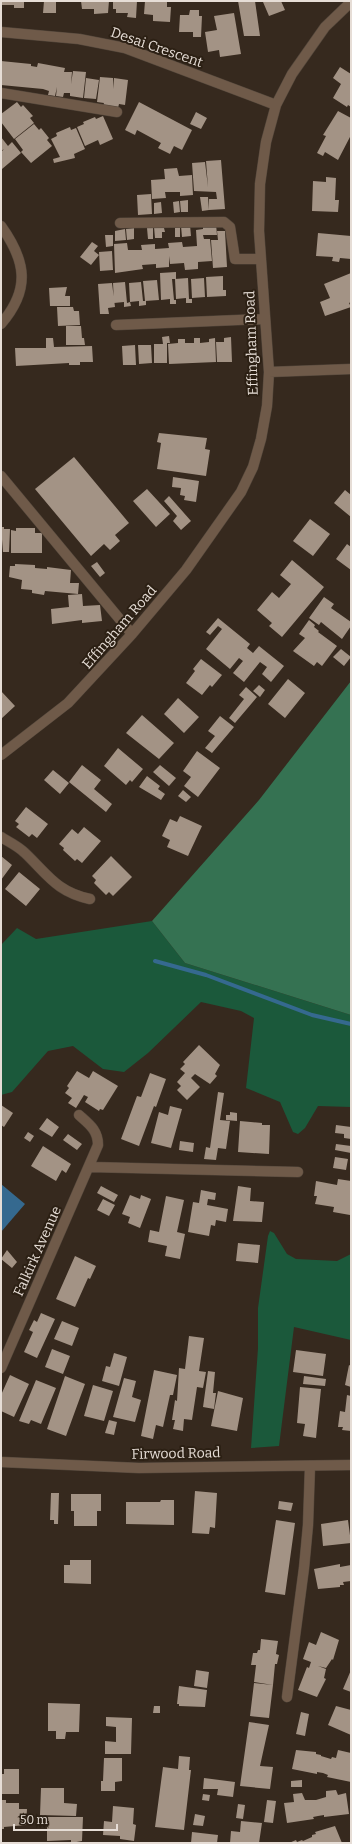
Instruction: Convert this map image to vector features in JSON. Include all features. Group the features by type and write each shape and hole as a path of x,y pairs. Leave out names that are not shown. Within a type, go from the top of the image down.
{"street":[{"name":"Effingham Road","path":"1,755 68,703 132,634 180,578 241,492 253,467 261,440 267,406 269,372 259,231 260,184 266,142 276,105 292,74 325,27 351,2"},
{"name":"Desai Crescent","path":"1,32 79,39 125,48 276,105"},
{"path":"1,93 117,112"},
{"path":"120,223 224,222 230,227 235,259 261,259"},
{"path":"1,226 12,241 20,257 23,271 22,285 18,298 11,312 1,324"},
{"path":"116,325 265,319"},
{"path":"269,372 351,369"},
{"path":"1,476 132,634"},
{"path":"1,837 23,852 60,889 75,896 90,899"},
{"name":"Falkirk Avenue","path":"1,1368 90,1167 98,1145 93,1128 79,1115"},
{"path":"90,1167 298,1172"},
{"name":"Firwood Road","path":"1,1462 139,1468 351,1465"},
{"path":"286,1697 304,1568 308,1525 310,1466"}],"green space":[{"path":"351,681 351,1015 185,963 152,921 259,800"},
{"path":"152,921 185,963 351,1015 351,1107 318,1106 305,1128 298,1134 293,1132 280,1102 246,1088 254,1018 241,1011 201,1002 148,1053 124,1072 103,1069 73,1046 48,1051 12,1092 1,1095 1,945 17,928 36,939"},
{"path":"270,1231 274,1233 287,1254 296,1259 337,1261 351,1254 351,1340 294,1327 279,1446 251,1448 258,1348 258,1308 268,1236"}],"water":[{"path":"1,1184 25,1204 1,1232"}],"building":[{"path":"1,1 24,1 24,8 14,8 14,5 1,5"},
{"path":"44,1 56,1 56,13 43,13"},
{"path":"81,1 109,1 108,13 94,14 94,9 82,9"},
{"path":"113,1 137,1 136,18 127,17 128,13 116,13 116,9 113,9"},
{"path":"145,1 167,1 167,7 171,7 170,22 153,21 153,15 144,14"},
{"path":"238,1 255,1 260,36 244,36"},
{"path":"281,1 285,10 269,16 263,2"},
{"path":"190,10 199,10 199,16 202,16 201,37 193,37 193,32 179,32 180,15 189,15"},
{"path":"234,13 241,54 220,57 219,50 208,52 205,32 217,30 214,16"},
{"path":"1,61 31,64 31,66 37,67 38,63 65,68 64,72 72,72 71,84 73,71 86,72 83,98 70,96 70,93 64,93 63,97 56,96 57,87 55,96 48,95 49,91 43,89 1,85"},
{"path":"340,67 351,74 351,107 348,105 347,107 333,98 341,84 333,78"},
{"path":"100,77 113,78 113,89 114,78 128,80 125,105 119,104 118,108 103,106 104,103 97,102"},
{"path":"86,78 99,80 96,99 84,98"},
{"path":"17,102 21,107 23,105 33,116 30,118 34,123 14,139 1,122 1,114"},
{"path":"139,102 192,130 182,150 174,146 170,154 158,148 161,143 137,130 135,135 125,130"},
{"path":"338,111 351,118 351,135 338,160 325,152 323,156 317,153 326,136 323,135"},
{"path":"196,112 207,118 201,129 190,124"},
{"path":"103,116 113,139 100,145 98,140 85,146 77,127 84,124 83,122 95,117 96,119"},
{"path":"34,124 39,130 41,128 49,138 47,140 52,146 31,163 21,152 23,150 15,139"},
{"path":"70,127 71,130 76,128 85,149 74,154 75,158 54,163 53,159 60,157 51,139 57,136 56,133"},
{"path":"1,137 8,146 12,142 21,153 2,169 1,152 4,149 1,151"},
{"path":"221,160 225,209 209,210 209,199 217,199 216,192 194,191 192,163 205,162 208,187 206,161"},
{"path":"177,168 179,176 192,175 193,195 180,196 180,192 165,192 166,198 152,199 151,180 165,179 164,169"},
{"path":"326,177 336,178 335,200 339,200 338,212 312,211 313,181 326,182"},
{"path":"151,194 152,214 138,215 137,195"},
{"path":"200,197 208,197 209,210 202,211"},
{"path":"188,200 188,212 181,212 180,201"},
{"path":"179,201 180,212 174,213 173,202"},
{"path":"161,202 162,213 154,214 154,203"},
{"path":"203,224 216,224 217,235 203,235 204,239 210,239 212,261 198,262 198,269 185,270 184,263 170,264 169,256 169,267 156,268 156,264 142,265 143,269 115,273 114,244 127,243 128,250 142,250 141,245 155,244 155,249 169,248 168,243 182,242 183,247 197,246 196,230 203,229"},
{"path":"190,225 191,236 182,237 181,226"},
{"path":"180,226 180,237 175,237 175,227"},
{"path":"154,227 164,228 165,232 162,232 162,238 155,238"},
{"path":"134,228 134,239 127,240 126,229"},
{"path":"147,228 153,228 153,239 148,239"},
{"path":"125,229 126,240 115,241 115,231"},
{"path":"217,231 225,231 227,267 213,268 211,240 218,240"},
{"path":"318,233 351,236 351,259 340,258 339,262 332,261 333,257 316,256"},
{"path":"105,235 113,235 113,246 106,247"},
{"path":"92,242 98,246 94,251 99,255 91,265 80,257"},
{"path":"112,251 113,270 100,271 99,252"},
{"path":"176,272 176,279 172,279 174,300 176,300 176,304 170,304 170,299 161,300 160,273"},
{"path":"351,273 351,302 349,303 351,307 325,316 320,302 330,298 324,284"},
{"path":"223,276 223,290 226,290 226,296 207,297 206,277"},
{"path":"188,278 189,299 192,299 192,303 186,303 186,298 176,299 175,279"},
{"path":"204,278 205,297 192,298 191,279"},
{"path":"157,280 159,300 145,301 143,281"},
{"path":"125,282 127,303 130,302 131,306 124,307 124,302 114,303 113,283"},
{"path":"141,282 143,301 146,301 146,305 139,306 139,301 130,302 129,283"},
{"path":"112,283 115,307 108,308 109,314 100,314 98,284"},
{"path":"67,287 65,296 70,296 70,306 50,306 49,288"},
{"path":"57,307 73,307 74,311 79,311 80,325 58,326"},
{"path":"66,326 81,326 82,338 84,338 85,345 66,345"},
{"path":"169,336 170,343 167,343 167,363 154,363 154,344 163,344 162,337"},
{"path":"231,337 232,362 217,362 216,342 224,342 224,338"},
{"path":"46,338 53,338 54,347 92,346 93,362 80,362 80,365 69,365 69,363 16,366 15,348 46,348"},
{"path":"194,338 200,338 200,343 209,342 209,339 215,338 216,362 169,364 168,344 178,343 178,339 185,339 185,343 194,343"},
{"path":"135,345 136,365 123,365 122,346"},
{"path":"138,345 151,345 152,363 139,364"},
{"path":"159,433 207,438 205,449 210,450 206,476 157,469 161,443 157,442"},
{"path":"74,457 129,523 115,535 120,541 110,550 104,544 91,556 35,489"},
{"path":"173,477 199,481 196,502 184,500 185,496 180,495 181,488 172,487"},
{"path":"147,489 170,514 156,527 133,501"},
{"path":"345,490 351,495 351,517 334,503"},
{"path":"169,496 191,521 181,530 173,521 177,516 164,501"},
{"path":"310,519 330,534 313,556 293,541"},
{"path":"1,527 4,527 4,529 10,529 9,552 3,552"},
{"path":"16,528 35,528 35,533 42,533 42,553 11,553 11,530 16,531"},
{"path":"347,544 351,547 351,570 336,559"},
{"path":"292,560 324,587 282,637 269,626 272,623 257,610 272,592 279,598 291,584 280,575"},
{"path":"97,562 105,573 100,577 91,566"},
{"path":"15,564 35,565 35,568 47,569 47,567 71,570 70,583 79,583 78,594 45,591 44,595 32,593 32,590 21,589 22,580 9,577 10,566 15,566"},
{"path":"82,594 83,606 100,605 102,621 82,623 82,620 52,624 51,609 69,607 68,595"},
{"path":"324,597 334,604 331,608 351,622 351,626 342,639 321,622 319,625 309,618"},
{"path":"218,618 250,644 247,648 253,653 259,646 284,666 271,682 262,674 267,667 260,662 244,682 233,673 243,661 239,658 230,669 206,649 222,629 218,626 210,635 206,632"},
{"path":"309,620 315,625 314,627 319,631 318,632 337,646 322,666 317,662 314,666 293,651 305,638 299,634"},
{"path":"341,649 351,657 344,666 333,657"},
{"path":"201,659 222,675 212,687 210,685 202,695 186,683 195,671 193,669"},
{"path":"288,679 305,693 285,718 268,704"},
{"path":"259,685 265,690 260,697 253,691"},
{"path":"246,687 257,697 235,723 229,718 244,699 239,695"},
{"path":"1,691 15,706 1,719"},
{"path":"178,698 199,717 184,733 164,714"},
{"path":"142,715 174,743 159,759 126,733"},
{"path":"220,716 234,727 212,753 205,748 215,736 208,731"},
{"path":"118,748 143,769 132,782 130,780 126,785 104,766"},
{"path":"197,751 220,768 198,797 184,786 191,777 183,771"},
{"path":"82,765 101,780 94,789 112,804 106,812 69,782"},
{"path":"160,765 176,778 169,786 153,772"},
{"path":"53,770 69,783 60,794 44,780"},
{"path":"147,776 160,786 158,789 165,794 161,800 139,787"},
{"path":"183,790 191,797 186,802 178,796"},
{"path":"26,807 48,824 37,838 32,834 29,837 16,827 19,824 15,821"},
{"path":"180,816 202,826 188,856 167,847 170,840 162,836 170,819 177,822"},
{"path":"84,827 101,841 82,863 77,859 75,861 59,844 72,829 78,834"},
{"path":"1,856 12,865 1,880"},
{"path":"111,856 132,877 113,896 109,892 106,895 94,883 96,880 92,876"},
{"path":"19,872 40,889 26,906 5,889"},
{"path":"199,1045 220,1065 215,1074 217,1076 210,1084 195,1074 191,1078 200,1087 187,1100 177,1090 181,1086 177,1082 185,1073 180,1069 185,1064 183,1062"},
{"path":"77,1071 89,1078 93,1071 118,1086 103,1110 100,1109 99,1111 85,1102 88,1097 84,1095 76,1108 68,1103 72,1098 65,1093 69,1088 67,1086"},
{"path":"150,1073 166,1079 139,1146 121,1139 137,1096 141,1097"},
{"path":"218,1092 224,1093 220,1120 230,1121 226,1149 218,1148 216,1160 204,1159 206,1147 210,1148"},
{"path":"1,1105 13,1113 4,1127 1,1125"},
{"path":"170,1106 182,1109 171,1148 151,1143 159,1112 168,1115"},
{"path":"230,1112 237,1113 237,1121 226,1120 226,1115 230,1115"},
{"path":"47,1118 59,1127 52,1137 39,1129"},
{"path":"240,1121 270,1125 269,1154 238,1152"},
{"path":"336,1125 351,1127 351,1139 344,1138 344,1134 335,1133"},
{"path":"28,1132 34,1136 30,1142 24,1138"},
{"path":"68,1134 82,1144 77,1150 63,1140"},
{"path":"180,1141 194,1143 193,1152 179,1150"},
{"path":"336,1144 351,1146 351,1153 335,1150"},
{"path":"43,1146 71,1164 66,1173 62,1170 56,1181 31,1166"},
{"path":"335,1157 348,1159 346,1170 333,1168"},
{"path":"338,1179 351,1181 350,1215 333,1212 334,1207 315,1204 317,1196 314,1196 316,1181 337,1185"},
{"path":"101,1186 118,1195 114,1202 97,1193"},
{"path":"238,1186 251,1188 250,1201 264,1202 262,1222 233,1221"},
{"path":"201,1190 216,1193 215,1200 208,1199 207,1205 228,1209 226,1222 216,1220 215,1226 211,1225 209,1236 188,1232 193,1202 199,1203"},
{"path":"130,1195 140,1199 141,1195 151,1199 140,1228 128,1223 130,1217 122,1214"},
{"path":"166,1196 184,1200 177,1232 185,1234 180,1259 165,1256 167,1246 148,1242 150,1230 159,1232"},
{"path":"103,1199 115,1205 109,1216 97,1210"},
{"path":"238,1243 260,1245 258,1263 236,1261"},
{"path":"7,1250 17,1262 12,1268 1,1259"},
{"path":"75,1256 96,1266 90,1279 88,1278 75,1307 56,1299"},
{"path":"41,1313 55,1319 37,1358 24,1352 33,1332 29,1330 34,1320 37,1322"},
{"path":"62,1321 79,1328 72,1346 54,1339"},
{"path":"189,1336 204,1338 199,1371 206,1372 203,1388 197,1387 192,1420 184,1419 183,1431 173,1429 175,1420 172,1420 175,1400 177,1401 179,1368 185,1369"},
{"path":"52,1349 70,1356 63,1374 45,1367"},
{"path":"296,1350 326,1354 323,1376 293,1372"},
{"path":"114,1353 127,1357 119,1386 102,1381 106,1366 110,1367"},
{"path":"349,1365 351,1366 351,1387 345,1385"},
{"path":"154,1370 177,1375 173,1395 170,1395 163,1427 156,1425 153,1439 141,1436"},
{"path":"208,1371 215,1372 213,1393 216,1393 214,1409 203,1407"},
{"path":"10,1375 29,1384 14,1417 1,1411 1,1395"},
{"path":"65,1376 85,1384 66,1436 47,1429"},
{"path":"304,1376 326,1379 325,1386 303,1384"},
{"path":"124,1378 136,1381 132,1397 141,1400 135,1422 113,1417"},
{"path":"36,1380 56,1388 41,1424 31,1420 29,1424 19,1421"},
{"path":"93,1385 113,1391 104,1421 84,1416"},
{"path":"300,1387 321,1389 316,1438 303,1436 305,1424 297,1423"},
{"path":"218,1391 243,1398 237,1431 211,1426"},
{"path":"347,1395 351,1396 351,1431 342,1430 343,1427 338,1427 340,1411 345,1412"},
{"path":"109,1420 117,1422 114,1435 105,1433"},
{"path":"195,1491 217,1493 215,1528 210,1527 209,1534 192,1533"},
{"path":"51,1493 59,1493 58,1524 54,1524 54,1520 50,1520"},
{"path":"71,1494 101,1494 101,1511 97,1511 97,1526 74,1526 74,1511 71,1511"},
{"path":"161,1500 174,1500 174,1525 126,1524 126,1502 160,1502"},
{"path":"279,1501 293,1503 291,1511 278,1509"},
{"path":"276,1520 295,1523 285,1595 265,1592"},
{"path":"348,1520 351,1543 323,1546 321,1524"},
{"path":"70,1560 91,1560 91,1584 64,1583 64,1565 70,1565"},
{"path":"340,1564 340,1567 351,1565 351,1581 343,1582 344,1585 340,1585 340,1587 318,1589 314,1569"},
{"path":"321,1632 339,1640 333,1660 332,1659 326,1668 318,1666 326,1669 324,1678 326,1679 317,1697 298,1690 307,1667 309,1668 311,1662 303,1659 309,1642 316,1645"},
{"path":"261,1639 278,1641 276,1654 279,1655 277,1664 275,1664 273,1685 254,1682 256,1665 251,1665 253,1653 257,1653 258,1650 260,1650"},
{"path":"196,1670 209,1672 207,1688 194,1686"},
{"path":"351,1670 351,1692 343,1689"},
{"path":"254,1683 273,1685 269,1718 250,1716"},
{"path":"179,1686 207,1690 205,1707 179,1706 179,1704 177,1704"},
{"path":"48,1703 80,1704 79,1732 66,1732 65,1739 56,1739 56,1731 48,1731"},
{"path":"154,1706 160,1706 160,1713 153,1713"},
{"path":"336,1706 351,1710 351,1735 328,1725"},
{"path":"301,1712 309,1714 305,1736 296,1734"},
{"path":"106,1717 132,1718 131,1754 105,1754 105,1741 116,1742 116,1727 106,1726"},
{"path":"249,1722 269,1725 260,1766 273,1767 270,1789 240,1786"},
{"path":"296,1750 316,1752 316,1754 331,1759 332,1757 336,1758 338,1750 351,1753 351,1782 327,1777 328,1775 323,1773 317,1772 317,1774 292,1769"},
{"path":"179,1756 190,1757 189,1770 191,1770 184,1830 155,1827 163,1767 178,1769"},
{"path":"104,1758 122,1758 122,1781 115,1782 115,1791 101,1791"},
{"path":"4,1769 19,1769 19,1794 1,1794 1,1774 4,1774"},
{"path":"204,1778 235,1782 233,1797 217,1795 218,1789 203,1789"},
{"path":"302,1780 302,1787 291,1787 291,1781"},
{"path":"41,1788 64,1788 64,1803 77,1804 76,1816 40,1815"},
{"path":"336,1790 338,1795 346,1793 349,1814 324,1817 324,1815 313,1817 314,1819 287,1823 284,1803 294,1802 293,1794 302,1793 305,1800 316,1800 326,1797 326,1791"},
{"path":"203,1794 210,1795 209,1801 202,1800"},
{"path":"1,1800 6,1800 6,1803 19,1803 19,1809 27,1809 26,1825 4,1827 4,1829 1,1829"},
{"path":"267,1800 276,1801 273,1823 264,1822"},
{"path":"238,1804 245,1805 243,1819 236,1818"},
{"path":"113,1806 134,1808 133,1824 136,1825 134,1841 120,1839 120,1836 103,1835 104,1821 112,1822"},
{"path":"195,1814 205,1816 203,1826 193,1825"},
{"path":"47,1817 83,1817 82,1841 71,1843 71,1840 47,1841"},
{"path":"241,1821 262,1823 259,1843 230,1843 231,1831 240,1832"},
{"path":"335,1826 342,1843 289,1843 296,1840 297,1842 303,1841 316,1834 315,1832"},
{"path":"192,1832 218,1835 217,1843 191,1843"}],"waterway":[{"path":"155,961 206,975 312,1015 351,1024"}]}
